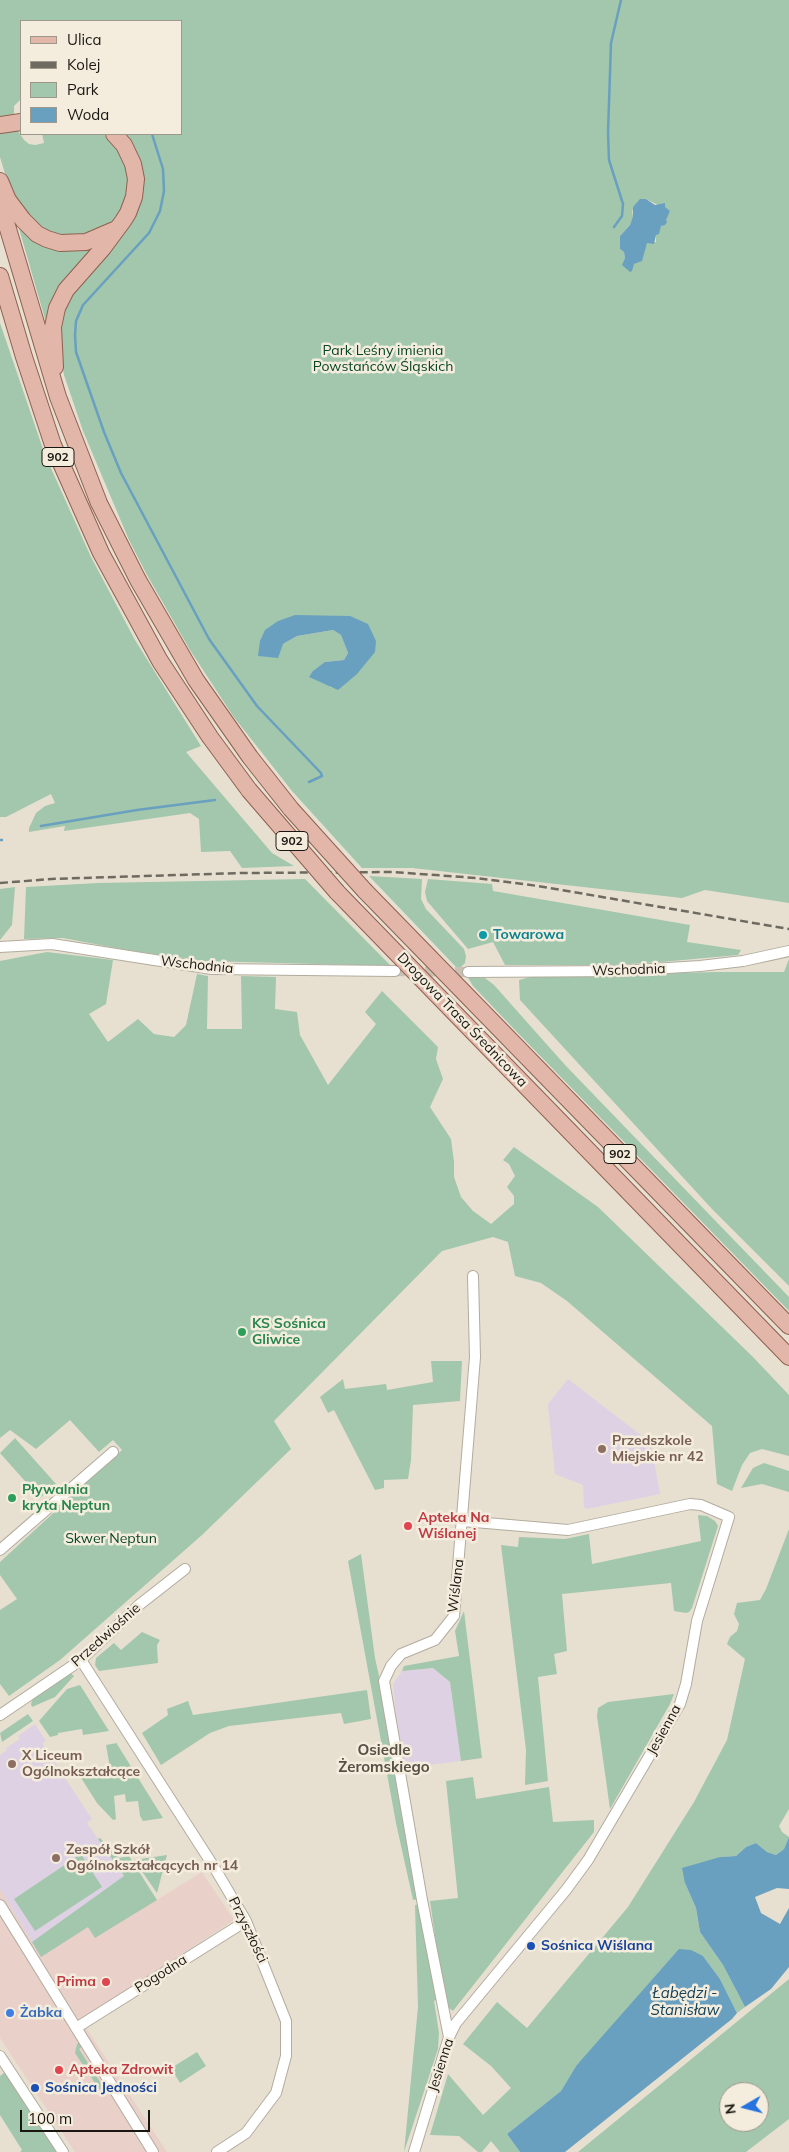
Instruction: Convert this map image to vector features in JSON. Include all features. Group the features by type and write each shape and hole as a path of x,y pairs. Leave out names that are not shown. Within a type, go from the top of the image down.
{"main road":[{"path":"0,125 20,122"},
{"path":"58,397 53,327 57,308 66,290 103,248 132,205 136,179 130,154 115,135"},
{"path":"0,181 8,200 22,220 47,239 60,243 86,242 116,229"},
{"name":"902","path":"0,202 58,397"},
{"name":"902","path":"0,276 24,357"},
{"path":"0,311 24,357"},
{"name":"Drogowa Trasa Średnicowa","path":"24,357 53,444 120,591 160,661 210,738 249,790 337,892 789,1357"},
{"name":"Drogowa Trasa Średnicowa","path":"58,397 99,503 138,580 196,680 270,784 365,891 789,1326"}],"street":[{"name":"Wschodnia","path":"0,947 52,944 212,969 395,972"},
{"name":"Wschodnia","path":"468,972 620,971 700,966 743,961 789,951"},
{"name":"Wiślana","path":"449,2037 422,1900 384,1681 391,1666 401,1654 435,1640 454,1616 475,1357 473,1276"},
{"path":"0,1550 113,1452"},
{"name":"Jesienna","path":"414,2152 449,2037 456,2023 566,1890 588,1860 680,1704 686,1684 697,1621 729,1517 701,1506 690,1504 568,1530 463,1521"},
{"name":"Przedwiośnie","path":"0,1715 80,1660 139,1605 185,1569"},
{"name":"Przyszłości","path":"80,1660 214,1867 246,1921 286,2021 286,2056 276,2093 246,2132 217,2152"},
{"path":"0,1905 153,2152"},
{"name":"Pogodna","path":"76,2028 246,1921"},
{"path":"0,2056 63,2152"}],"shaded area":[{"name":"Przedszkole Miejskie nr 42","path":"568,1379 651,1443 660,1494 587,1509 584,1507 583,1485 555,1474 548,1404"},
{"path":"433,1668 450,1682 461,1761 412,1767 404,1759 396,1716 393,1684 402,1671"},
{"name":"Zespół Szkół Ogólnokształcących nr 14","path":"35,1724 46,1741 42,1743 92,1819 87,1823 145,1907 95,1938 88,1927 41,1957 0,1889 0,1755 7,1750 6,1748 20,1739 18,1736"},
{"path":"202,1872 234,1920 81,2020 167,2152 75,2152 0,2038 0,1889 41,1956 88,1926 95,1938"}],"green space":[{"name":"Park Leśny imienia Powstańców Śląskich","path":"0,0 789,0 789,903 705,890 682,898 412,868 362,868 292,791 233,716 190,650 129,540 83,431 64,375 58,340 65,304 135,214 123,135 182,135 182,20 20,20 20,100 14,106 14,114 0,117","holes":["646,199 670,211 656,235 656,242 647,243 641,258 633,264 629,271 623,264 625,258 624,252 620,249 620,236 630,225 633,216 632,211","295,615 376,641 331,688 325,662 344,660 348,653 341,635 333,630 297,636 283,644"]},
{"path":"18,131 24,140 29,144 35,145 44,143 42,135 104,135 116,145 126,165 129,186 124,205 115,220 108,226 82,238 45,233 21,210 6,177 0,157 0,134"},
{"path":"18,225 25,231 99,243 47,326"},
{"path":"0,323 45,455 91,557 135,640 201,746 186,752 272,853 294,866 242,868 230,851 201,852 199,819 190,813 64,831 65,826 29,832 36,813 45,806 55,803 51,794 6,817 0,817"},
{"path":"369,876 422,879 421,899 426,909 464,949 465,963 461,967 456,967"},
{"path":"305,879 391,966 204,961 126,950 63,938 24,939 26,887 98,883"},
{"path":"428,879 492,884 493,891 690,925 687,942 741,950 738,955 614,965 505,965 493,942 468,949 427,901 425,892"},
{"path":"15,887 12,925 0,940 0,889"},
{"name":"Skwer Neptun","path":"47,952 113,960 106,1004 89,1014 108,1042 138,1019 154,1034 174,1037 186,1025 197,974 208,976 207,1029 242,1029 241,976 276,977 275,1009 297,1012 300,1035 328,1085 376,1024 365,1012 382,991 438,1047 436,1059 443,1079 430,1107 451,1139 454,1177 461,1197 473,1211 491,1224 514,1204 514,1196 507,1187 515,1176 509,1164 503,1160 514,1147 598,1207 752,1356 789,1395 789,1456 762,1449 750,1453 742,1465 732,1491 717,1484 712,1426 567,1301 541,1283 515,1276 508,1242 493,1237 442,1251 274,1421 291,1449 202,1535 60,1660 9,1696 0,1684 0,1610 17,1599 0,1575 0,1562 122,1450 113,1440 99,1452 70,1420 36,1449 10,1430 0,1438 0,961"},
{"path":"789,959 789,1286 712,1209 520,1000 519,980 530,977 784,972"},
{"path":"467,976 485,978 494,985 566,1066 789,1297 789,1311 514,1029 473,986"},
{"path":"431,1361 462,1361 460,1401 413,1405 411,1460 408,1479 384,1480 384,1488 375,1490 334,1410 328,1413 320,1397 343,1379 345,1389 386,1384 387,1390 433,1382"},
{"path":"15,1438 56,1484 40,1498 0,1453"},
{"path":"764,1463 789,1471 789,1492 762,1484 741,1488 753,1468"},
{"path":"698,1515 707,1516 715,1521 718,1526 692,1608 689,1612 674,1611 671,1583 562,1594 567,1651 554,1654 557,1674 538,1677 548,1781 525,1785 526,1750 501,1545 518,1547 519,1537 565,1539 589,1534 592,1564 701,1541"},
{"path":"789,1529 789,1809 779,1826 782,1832 789,1837 784,1849 776,1855 767,1852 756,1843 746,1847 736,1856 720,1857 685,1883 696,1908 700,1932 723,1965 745,2007 737,2013 720,1979 703,1956 576,2066 561,2091 507,2134 520,2152 500,2152 491,2141 482,2152 478,2152 459,2136 430,2135 448,2074 483,2115 511,2088 491,2066 463,2044 497,2002 527,2028 628,1907 694,1802 727,1740 745,1659 727,1644 730,1637 737,1631 739,1624 734,1614 737,1603 760,1600"},
{"path":"361,1554 375,1658 418,1899 413,1900 396,1823 348,1561"},
{"path":"464,1611 482,1758 461,1761 450,1682 433,1668 402,1671 404,1666 459,1656 455,1631"},
{"path":"142,1632 160,1640 157,1645 158,1663 99,1671 95,1665 96,1658 114,1643 121,1650"},
{"path":"69,1672 74,1676 55,1697 32,1707 33,1698"},
{"path":"80,1685 109,1731 83,1735 82,1729 58,1733 58,1735 50,1737 39,1721 67,1689"},
{"path":"367,1690 371,1719 344,1724 341,1713 229,1726 210,1733 161,1765 142,1733 168,1715 167,1709 188,1701 193,1715"},
{"path":"674,1694 610,1809 597,1716 598,1708 608,1702"},
{"path":"28,1714 33,1721 2,1742 0,1733"},
{"path":"117,1743 163,1818 143,1821 140,1816 138,1801 126,1802 125,1794 114,1796 116,1819 113,1820 97,1803 78,1773 110,1768 106,1745"},
{"path":"473,1777 476,1799 549,1787 553,1822 594,1820 594,1832 453,2011 445,2005 430,1901 458,1898 446,1781"},
{"path":"100,1838 119,1858 129,1856 157,1900 95,1938 88,1927 41,1957 32,1942 124,1876 98,1839"},
{"path":"81,1854 102,1887 35,1931 14,1899"},
{"path":"167,1855 157,1893 134,1860"},
{"path":"420,1904 436,2000 434,2001 439,2033 438,2049 404,2152 418,2007 415,1905"},
{"path":"789,1979 789,2119 746,2152 578,2152"},
{"path":"82,2041 84,2045 79,2049 102,2085 108,2082 113,2094 99,2089 75,2053 77,2044"},
{"path":"197,2052 206,2066 180,2083 171,2068"},
{"path":"5,2072 57,2152 20,2152 22,2150 0,2115 0,2076"}],"water":[{"path":"640,199 646,199 655,205 665,203 665,207 670,211 667,222 661,226 659,234 656,235 654,244 647,243 642,261 634,264 630,272 622,265 625,258 624,252 620,249 620,236 630,225 633,207"},
{"path":"295,615 350,616 368,624 376,641 375,652 357,674 338,690 309,677 313,671 325,662 344,660 348,653 341,635 333,630 297,636 283,644 278,658 258,656 260,641 265,630 278,621"},
{"name":"Łabędzi - Stanisław","path":"789,1837 789,1889 777,1888 755,1897 761,1913 780,1924 789,1908 789,1967 771,1989 745,2007 723,1965 700,1932 696,1908 685,1883 682,1868 720,1857 736,1856 746,1847 756,1843 767,1852 776,1855 784,1849"},
{"name":"Łabędzi - Stanisław","path":"679,1949 691,1950 703,1956 720,1979 737,2013 732,2019 565,2152 520,2152 507,2134 561,2091 576,2066"}],"waterway":[{"path":"614,227 622,216 623,204 609,160 608,133 611,43 621,0"},
{"path":"152,135 163,169 164,191 160,211 149,233 83,305 76,321 76,352 104,432 121,473 209,639 257,706 321,773 322,776 309,782"},
{"path":"41,826 137,810 215,800"}],"tunnel":[{"path":"395,971 468,972"}],"railway":[{"path":"0,883 51,879 242,873 393,872 476,878 538,886 789,929"}],"place":[{"name":"Towarowa","path":"483,935"},
{"name":"KS Sośnica Gliwice","path":"242,1332"},
{"name":"Przedszkole Miejskie nr 42","path":"602,1449"},
{"name":"Pływalnia kryta Neptun","path":"12,1498"},
{"name":"Apteka Na Wiślanej","path":"408,1526"},
{"name":"X Liceum Ogólnokształcące","path":"12,1764"},
{"name":"Zespół Szkół Ogólnokształcących nr 14","path":"56,1858"},
{"name":"Sośnica Wiślana","path":"531,1946"},
{"name":"Prima","path":"106,1982"},
{"name":"Żabka","path":"10,2013"},
{"name":"Apteka Zdrowit","path":"59,2070"},
{"name":"Sośnica Jedności","path":"35,2088"}],"district":[{"name":"Osiedle Żeromskiego","path":"384,1758"}]}
